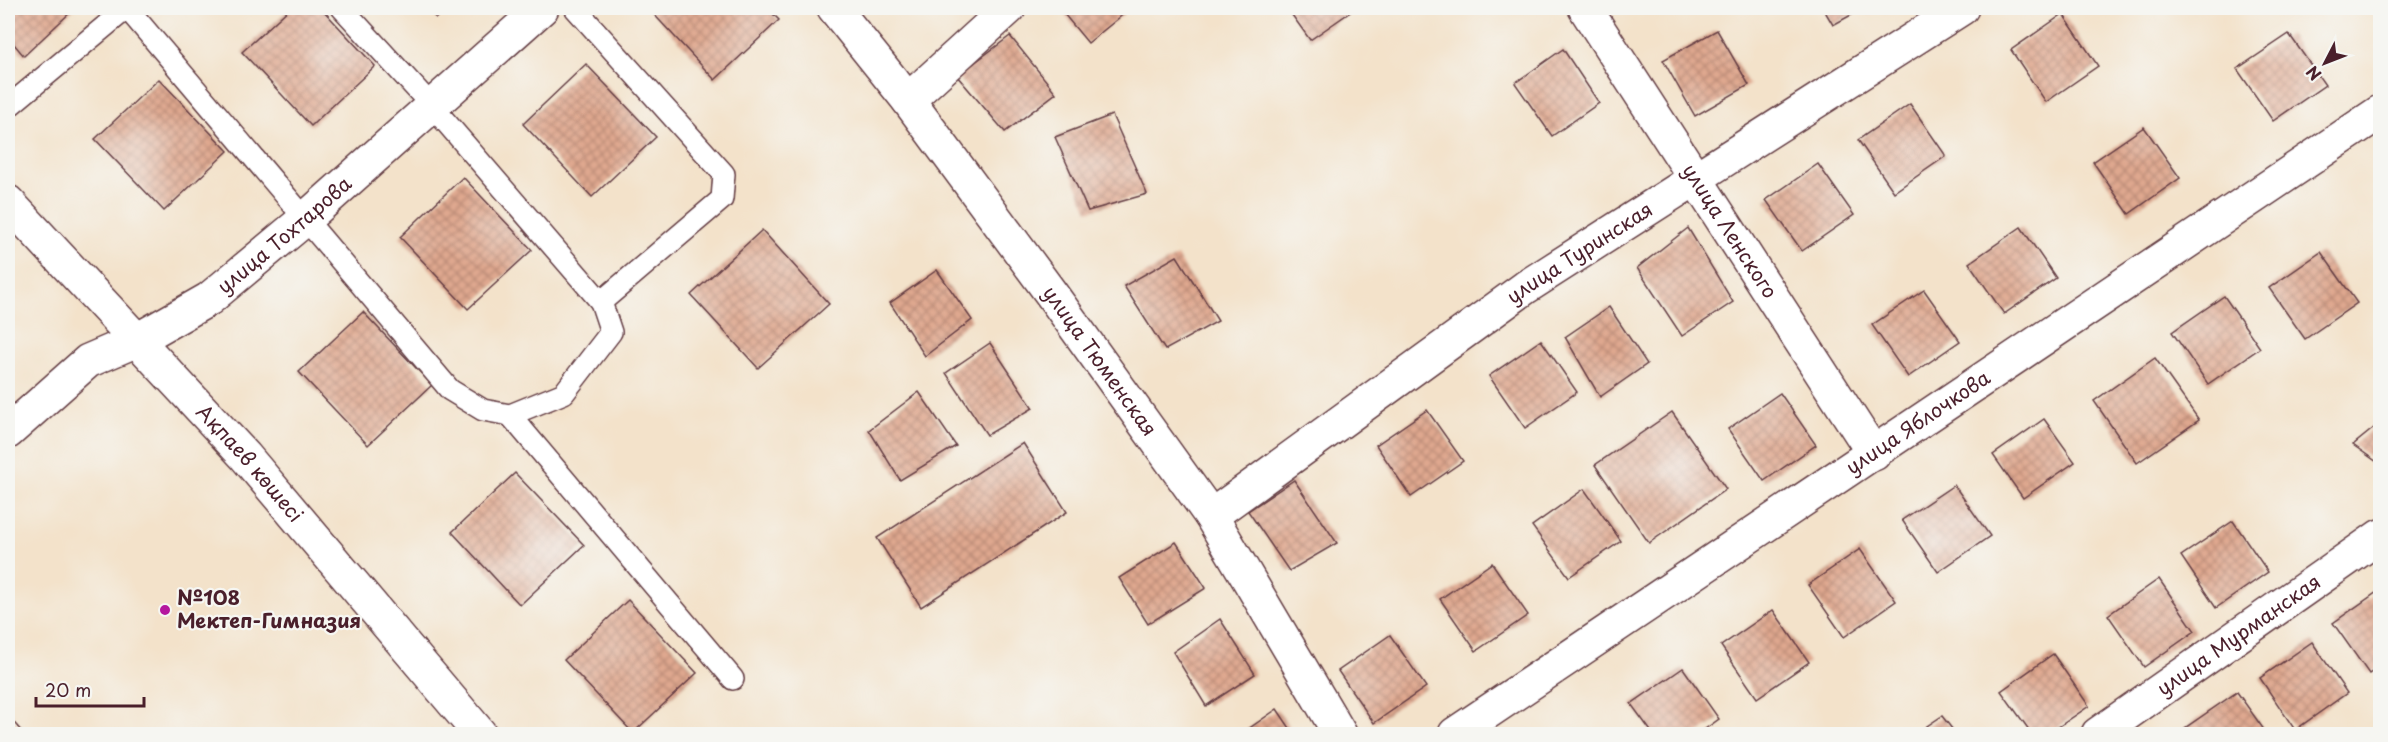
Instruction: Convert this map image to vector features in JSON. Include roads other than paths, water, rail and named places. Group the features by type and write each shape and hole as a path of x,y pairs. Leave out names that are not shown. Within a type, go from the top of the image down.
{"street":[{"name":"улица Тохтарова","path":"8,432 88,361 137,340 209,300 304,220 542,8"},
{"name":"улица Тюменская","path":"834,8 908,100 1211,516 1340,735"},
{"path":"908,100 1009,8"},
{"name":"улица Ленского","path":"1585,8 1874,454"},
{"name":"улица Туринская","path":"1211,516 1526,287 1962,8"},
{"name":"улица Яблочкова","path":"1455,735 2380,112"},
{"name":"Ақпаев көшесі","path":"8,202 245,456 480,735"},
{"name":"улица Мурманская","path":"2098,735 2380,537"}],"lane":[{"path":"8,107 127,8 450,390 483,410 510,416 564,393 611,332 601,302 432,106 342,8"},
{"path":"575,8 724,174 722,199 601,302"},
{"path":"510,416 733,679"}],"place":[{"name":"№108 Мектеп-Гимназия","path":"165,610"}]}
